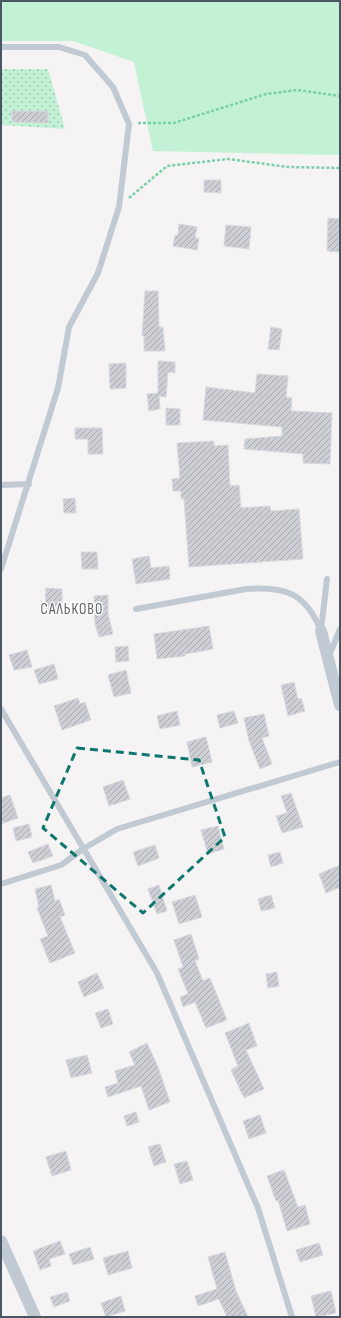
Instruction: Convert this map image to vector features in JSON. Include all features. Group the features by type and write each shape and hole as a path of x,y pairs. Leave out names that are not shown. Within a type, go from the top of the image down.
{"street":[{"path":"321,631 340,705"},
{"path":"1,1241 35,1317"}],"lane":[{"path":"1,47 59,47 85,54 113,87 130,124 119,207 98,274 69,327 58,388 1,569"},
{"path":"1,485 29,484"},
{"path":"321,631 327,579"},
{"path":"136,610 263,587 289,592 300,598 316,617 321,631"},
{"path":"328,660 340,629"},
{"path":"1,709 157,973 258,1208 292,1317"},
{"path":"1,884 61,865 83,849 117,829 340,762"}],"path":[{"path":"130,124 174,123 266,94 297,90 340,96"},
{"path":"119,207 167,166 228,159 288,167 340,168"}],"highlighted area":[{"path":"77,748 199,760 225,837 143,913 43,828"}],"green space":[{"path":"1,1 340,1 340,155 153,151 134,62 73,41 1,41"},
{"path":"1,69 48,69 65,129 1,125"}],"building":[{"path":"12,111 48,111 48,123 12,122"},
{"path":"204,180 221,180 221,193 204,192"},
{"path":"328,218 340,219 340,252 327,251"},
{"path":"179,224 197,227 195,238 199,238 197,250 173,246 175,235 178,235"},
{"path":"226,225 251,227 249,249 224,246"},
{"path":"145,291 158,291 159,327 163,327 165,351 144,351 144,336 142,336"},
{"path":"271,327 282,329 279,350 268,349"},
{"path":"158,361 175,362 175,373 168,372 166,397 159,396 160,409 149,411 147,394 158,393"},
{"path":"126,363 126,388 110,389 109,364"},
{"path":"257,374 288,376 286,397 292,398 291,411 332,413 330,464 303,463 303,454 244,449 245,439 282,436 282,427 203,420 206,387 255,393"},
{"path":"166,408 180,409 180,425 166,425"},
{"path":"75,428 102,428 103,454 88,454 88,439 75,439"},
{"path":"214,441 214,446 228,445 230,486 239,485 241,508 270,506 271,511 299,509 303,559 189,567 184,499 181,499 181,491 173,491 172,479 180,478 177,443"},
{"path":"75,498 76,513 64,513 63,499"},
{"path":"81,552 97,552 98,569 82,569"},
{"path":"149,556 151,568 169,566 170,579 136,584 132,559"},
{"path":"46,588 62,589 62,611 45,611"},
{"path":"108,595 108,614 113,634 99,637 95,624 94,596"},
{"path":"209,626 213,649 185,654 185,656 157,659 154,634"},
{"path":"128,646 129,661 116,662 115,647"},
{"path":"27,650 32,667 14,670 9,655"},
{"path":"54,664 58,679 39,684 34,670"},
{"path":"126,670 131,693 114,697 108,675"},
{"path":"294,682 298,699 301,698 305,711 288,716 281,685"},
{"path":"78,698 80,704 85,702 91,720 62,730 54,706"},
{"path":"177,711 180,725 160,729 157,716"},
{"path":"234,711 238,723 220,728 217,715"},
{"path":"264,714 269,736 262,738 272,764 260,769 249,741 244,718"},
{"path":"206,737 212,762 192,767 187,742"},
{"path":"123,780 130,799 109,806 103,787"},
{"path":"291,793 303,827 282,833 276,816 287,813 281,796"},
{"path":"10,795 18,818 1,824 1,798"},
{"path":"29,824 32,837 16,841 13,828"},
{"path":"218,826 224,849 208,854 201,830"},
{"path":"48,844 53,856 33,863 28,852"},
{"path":"155,845 159,858 138,866 133,852"},
{"path":"280,852 283,863 271,867 268,855"},
{"path":"340,865 340,887 326,893 319,874"},
{"path":"51,885 55,901 59,899 65,915 60,917 75,953 50,963 40,939 48,936 37,908 39,907 35,889"},
{"path":"159,885 167,911 157,914 148,889"},
{"path":"195,895 202,917 179,924 172,902"},
{"path":"271,895 275,908 261,911 258,899"},
{"path":"191,934 199,959 195,961 203,981 210,978 227,1020 206,1028 195,1002 183,1007 180,997 188,994 178,969 183,967 174,940"},
{"path":"277,972 279,986 268,988 266,974"},
{"path":"97,973 104,988 84,997 78,982"},
{"path":"108,1009 113,1024 101,1028 95,1013"},
{"path":"249,1023 257,1046 246,1050 264,1089 244,1098 231,1070 238,1066 225,1033"},
{"path":"147,1043 158,1067 170,1102 149,1110 141,1086 108,1097 105,1087 118,1083 115,1071 135,1065 129,1052"},
{"path":"87,1055 92,1073 71,1078 66,1060"},
{"path":"136,1112 139,1122 127,1126 124,1116"},
{"path":"260,1115 266,1133 249,1139 243,1121"},
{"path":"160,1144 166,1162 154,1166 148,1147"},
{"path":"66,1151 71,1170 52,1176 46,1157"},
{"path":"187,1161 193,1180 180,1184 174,1164"},
{"path":"284,1170 298,1207 305,1205 310,1224 287,1231 278,1200 276,1201 267,1176"},
{"path":"60,1241 65,1254 49,1259 51,1266 40,1270 33,1251"},
{"path":"319,1243 323,1255 300,1262 296,1250"},
{"path":"90,1247 94,1259 73,1265 69,1254"},
{"path":"128,1251 132,1268 108,1275 103,1258"},
{"path":"225,1252 236,1291 248,1317 227,1317 219,1299 198,1306 195,1296 217,1289 208,1257"},
{"path":"331,1291 336,1313 316,1317 311,1296"},
{"path":"67,1292 70,1301 54,1307 50,1297"},
{"path":"121,1296 125,1311 106,1317 101,1303"}],"district":[{"name":"САЛЬКОВО","path":"72,609"}]}
